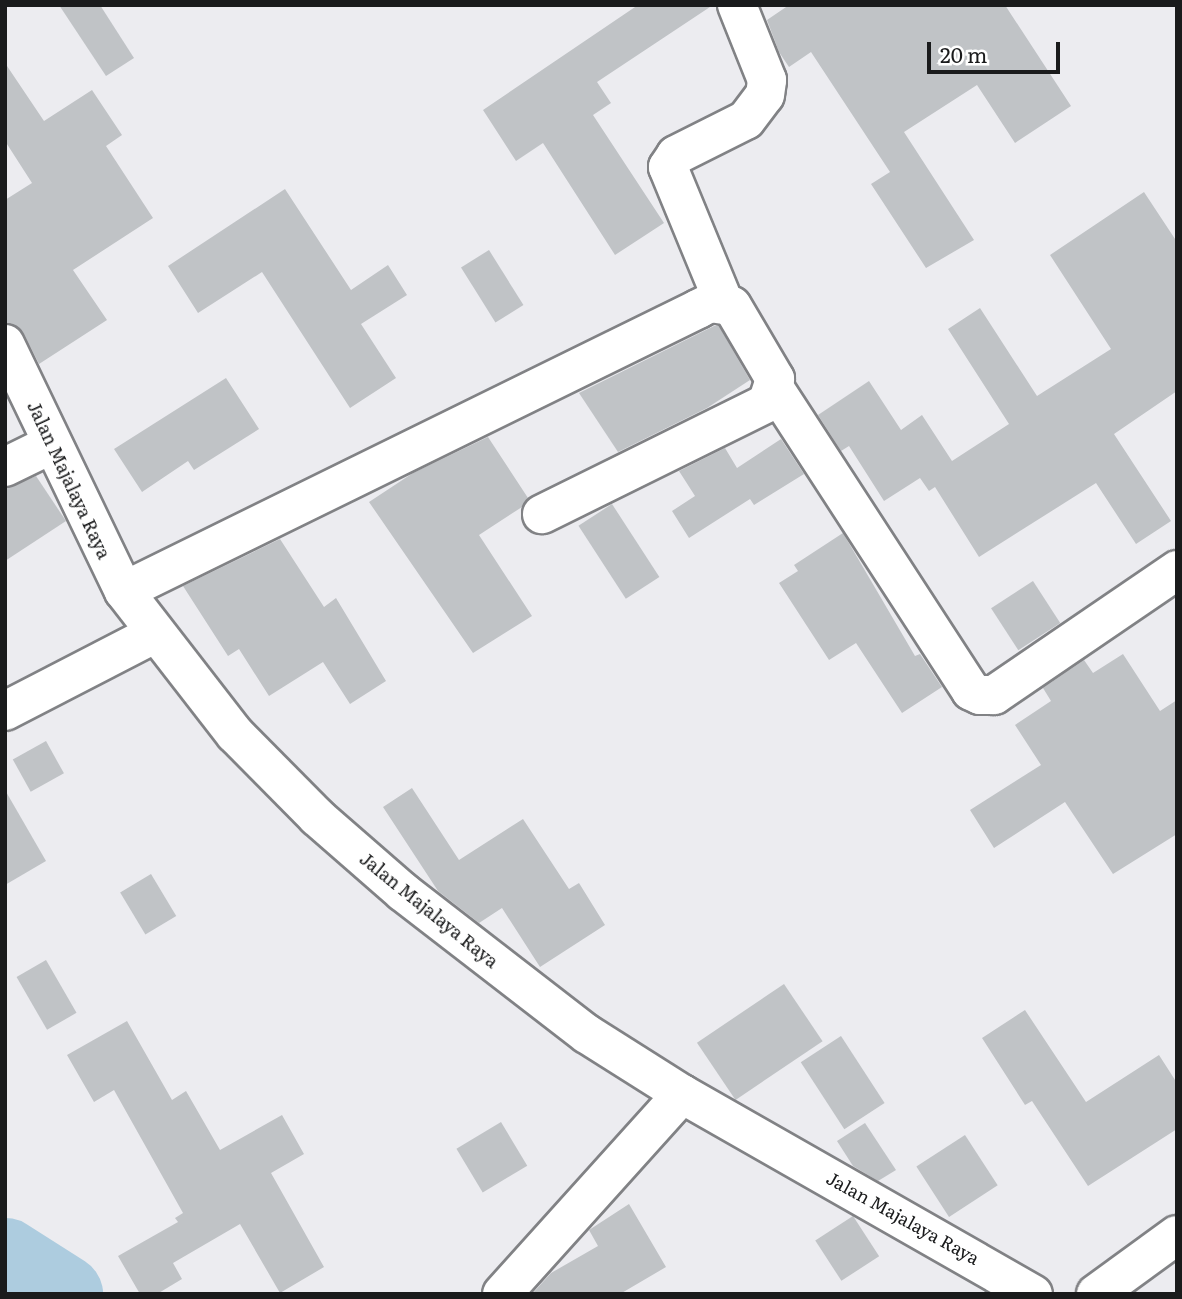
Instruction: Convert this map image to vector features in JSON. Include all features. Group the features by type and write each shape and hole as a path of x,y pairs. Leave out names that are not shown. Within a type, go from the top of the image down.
{"street":[{"path":"737,5 767,80 765,95 746,120 676,155 668,167 724,303 740,314 775,379 775,389 971,691 979,695 994,695 1177,570"},
{"path":"124,591 698,309 724,303"},
{"name":"Jalan Majalaya Raya","path":"5,344 124,591 154,634 234,734 327,826 403,892 587,1034 682,1094 1033,1294"},
{"path":"542,514 760,409 775,389"},
{"path":"5,467 51,444"},
{"path":"5,711 154,634"},
{"path":"502,1294 682,1094"},
{"path":"1096,1294 1177,1235"}],"building":[{"path":"59,5 100,5 134,58 106,76"},
{"path":"638,5 713,5 597,82 611,103 593,115 664,223 615,255 543,143 516,161 483,110"},
{"path":"789,5 1005,5 1071,106 1015,143 977,85 904,132 974,240 926,268 871,184 890,172 811,52 789,67 779,52 767,20"},
{"path":"5,63 44,121 92,90 122,135 106,146 153,218 73,270 107,320 39,364 24,334 5,322 5,200 32,183 5,141"},
{"path":"285,189 351,290 388,265 407,295 361,324 396,378 350,408 262,272 198,313 168,266"},
{"path":"1144,192 1177,242 1177,391 1114,434 1171,521 1136,544 1096,483 979,557 935,487 929,491 920,478 884,501 849,446 841,451 818,415 869,381 901,430 922,415 952,461 1009,424 948,329 980,308 1037,396 1111,349 1050,255"},
{"path":"489,250 523,305 495,323 461,267"},
{"path":"714,326 719,326 750,380 707,408 618,452 579,393"},
{"path":"226,378 259,429 194,470 188,461 142,492 114,449"},
{"path":"488,437 528,498 522,507 479,535 532,616 473,653 369,502 413,473"},
{"path":"781,439 804,474 754,505 750,499 689,538 672,511 695,496 679,471 725,448 737,468"},
{"path":"36,476 66,521 5,561 5,489"},
{"path":"612,504 659,577 626,599 578,526"},
{"path":"843,533 915,656 920,654 942,687 902,713 856,643 829,660 779,583 798,571 794,565"},
{"path":"280,539 324,607 336,598 386,681 350,704 323,662 269,696 239,649 228,656 183,586"},
{"path":"1033,581 1060,623 1018,650 991,608"},
{"path":"1123,654 1160,711 1177,700 1177,834 1113,874 1065,802 994,848 970,810 1041,765 1015,725 1051,701 1043,688 1084,660 1093,673"},
{"path":"46,741 64,773 31,792 13,759"},
{"path":"412,788 459,860 523,819 569,889 579,883 605,925 540,967 502,908 479,923 438,891 383,807"},
{"path":"5,790 46,861 5,885"},
{"path":"151,874 176,916 145,935 120,893"},
{"path":"46,960 76,1013 47,1030 17,977"},
{"path":"784,984 823,1041 736,1100 697,1043"},
{"path":"1025,1010 1086,1102 1159,1055 1177,1083 1177,1129 1088,1186 1032,1101 1025,1105 982,1038"},
{"path":"127,1021 172,1100 186,1091 220,1150 282,1115 304,1154 271,1173 324,1267 280,1293 240,1224 173,1263 182,1279 157,1294 140,1294 118,1256 178,1222 175,1218 183,1213 114,1090 94,1102 67,1055"},
{"path":"841,1036 885,1103 844,1129 801,1062"},
{"path":"501,1122 527,1166 483,1192 456,1149"},
{"path":"865,1123 896,1170 878,1181 853,1166 837,1141"},
{"path":"965,1135 998,1185 949,1217 916,1167"},
{"path":"629,1204 666,1267 620,1294 532,1294 551,1273 598,1246 589,1230"},
{"path":"853,1216 879,1256 841,1281 815,1241"}],"waterway":[{"path":"5,1257 63,1294"}]}
